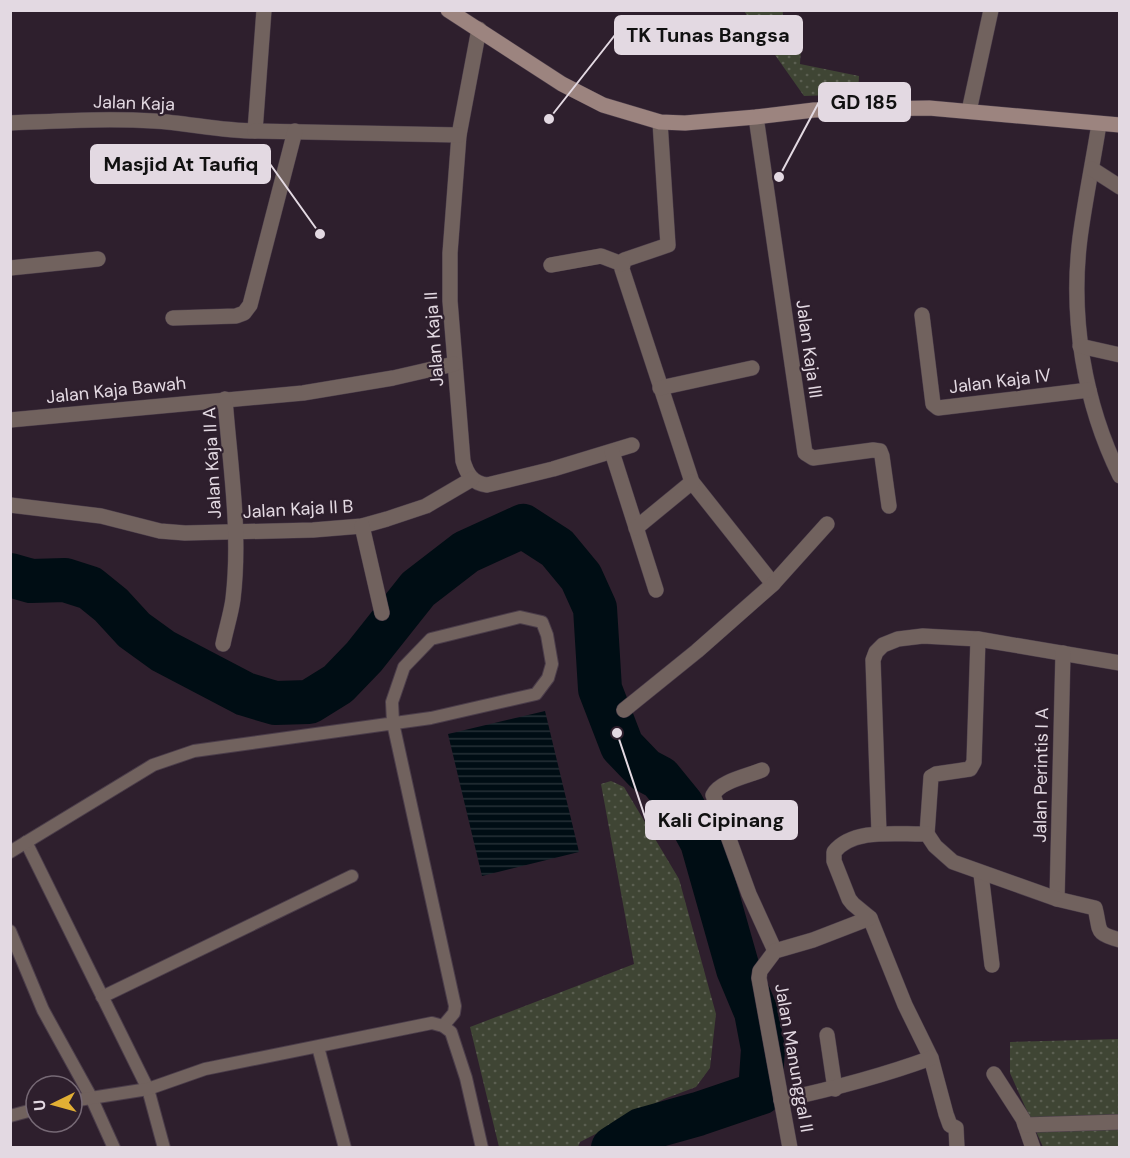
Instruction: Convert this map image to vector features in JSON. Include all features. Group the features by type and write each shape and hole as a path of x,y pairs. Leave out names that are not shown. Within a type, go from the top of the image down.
{"street":[{"path":"255,131 264,10"},
{"path":"969,111 991,10"},
{"path":"456,12 562,84 603,105 660,122 756,117 825,110 929,108 1119,125"},
{"name":"Jalan Kaja II","path":"472,479 466,472 463,460 450,302 450,253 459,135 479,29"},
{"name":"Jalan Kaja III","path":"756,117 805,453 813,458 880,451 889,506"},
{"name":"Jalan Kaja","path":"10,123 126,119 231,131 459,135"},
{"path":"622,264 624,260 668,245 660,122"},
{"path":"1099,124 1080,239 1077,306 1080,346 1089,390 1101,432 1119,476"},
{"path":"173,318 236,316 244,313 250,305 295,131"},
{"path":"1092,169 1119,187"},
{"path":"551,265 601,256 622,264"},
{"path":"10,268 98,259"},
{"path":"622,264 692,482 773,584"},
{"name":"Jalan Kaja IV","path":"922,315 933,404 938,408 1089,390"},
{"path":"1080,346 1119,355"},
{"name":"Jalan Kaja II A","path":"223,644 233,602 236,569 236,532 225,399 341,388 454,364"},
{"path":"660,388 752,368"},
{"name":"Jalan Kaja Bawah","path":"10,420 225,399"},
{"path":"472,479 487,485 553,469 632,444"},
{"path":"612,452 656,591"},
{"name":"Jalan Kaja II B","path":"10,505 100,516 160,531 185,533 313,530 362,526 426,506 472,479"},
{"path":"636,528 692,482"},
{"path":"624,710 697,651 773,584 827,524"},
{"path":"362,526 382,613"},
{"path":"879,833 873,660 876,652 883,645 909,636 978,639 1119,663"},
{"path":"978,639 974,762 970,769 936,774 931,777 927,834 935,846 953,862 981,874 1057,899 1095,908 1101,933 1119,940"},
{"name":"Jalan Perintis I A","path":"1057,899 1063,652"},
{"path":"762,770 726,784 713,795 749,894 775,951 813,940 870,918"},
{"path":"927,834 879,833 849,840 834,852 834,861 849,899 870,918 905,1005 931,1058 946,1114 950,1125 956,1128 957,1148"},
{"path":"981,874 992,965"},
{"name":"Jalan Manunggal II","path":"775,951 760,972 759,978 790,1148"},
{"path":"826,1035 835,1089"},
{"path":"781,1100 835,1089 931,1058"},
{"path":"994,1074 1023,1119 1033,1148"},
{"path":"1025,1125 1119,1122"}],"lane":[{"path":"10,852 153,765 194,751 393,723 431,718 536,694 549,678 552,664 547,635 542,622 520,617 431,639 404,667 392,702 393,723 455,1005 454,1013 443,1026"},
{"path":"26,842 148,1089 164,1148"},
{"path":"102,997 352,876"},
{"path":"10,931 43,1010 91,1097 114,1148"},
{"path":"84,1098 148,1089 205,1069 432,1023 443,1026 451,1032 466,1078 482,1148"},
{"path":"318,1047 345,1148"}],"green space":[{"path":"744,11 783,11 782,21 802,29 800,64 859,76 858,94 804,96"},
{"path":"611,781 624,787 679,879 716,1014 710,1068 696,1087 664,1099 580,1142 578,1147 499,1147 470,1027 634,964 601,784"},
{"path":"1119,1039 1119,1147 1043,1147 1010,1073 1010,1042"}],"shaded area":[{"path":"545,711 579,852 482,876 448,734"}],"waterway":[{"path":"10,575 31,581 65,580 90,588 111,605 134,630 163,651 245,694 275,703 309,702 338,684 364,657 418,589 466,552 523,526 557,548 581,577 595,608 600,689 622,746 645,770 660,778 682,805 702,842 738,969 756,1012 763,1049 760,1093 641,1130 613,1148"}],"place":[{"name":"TK Tunas Bangsa","path":"549,119"},
{"name":"GD 185","path":"779,177"},
{"name":"Masjid At Taufiq","path":"320,234"},
{"name":"Kali Cipinang","path":"617,733"}]}
